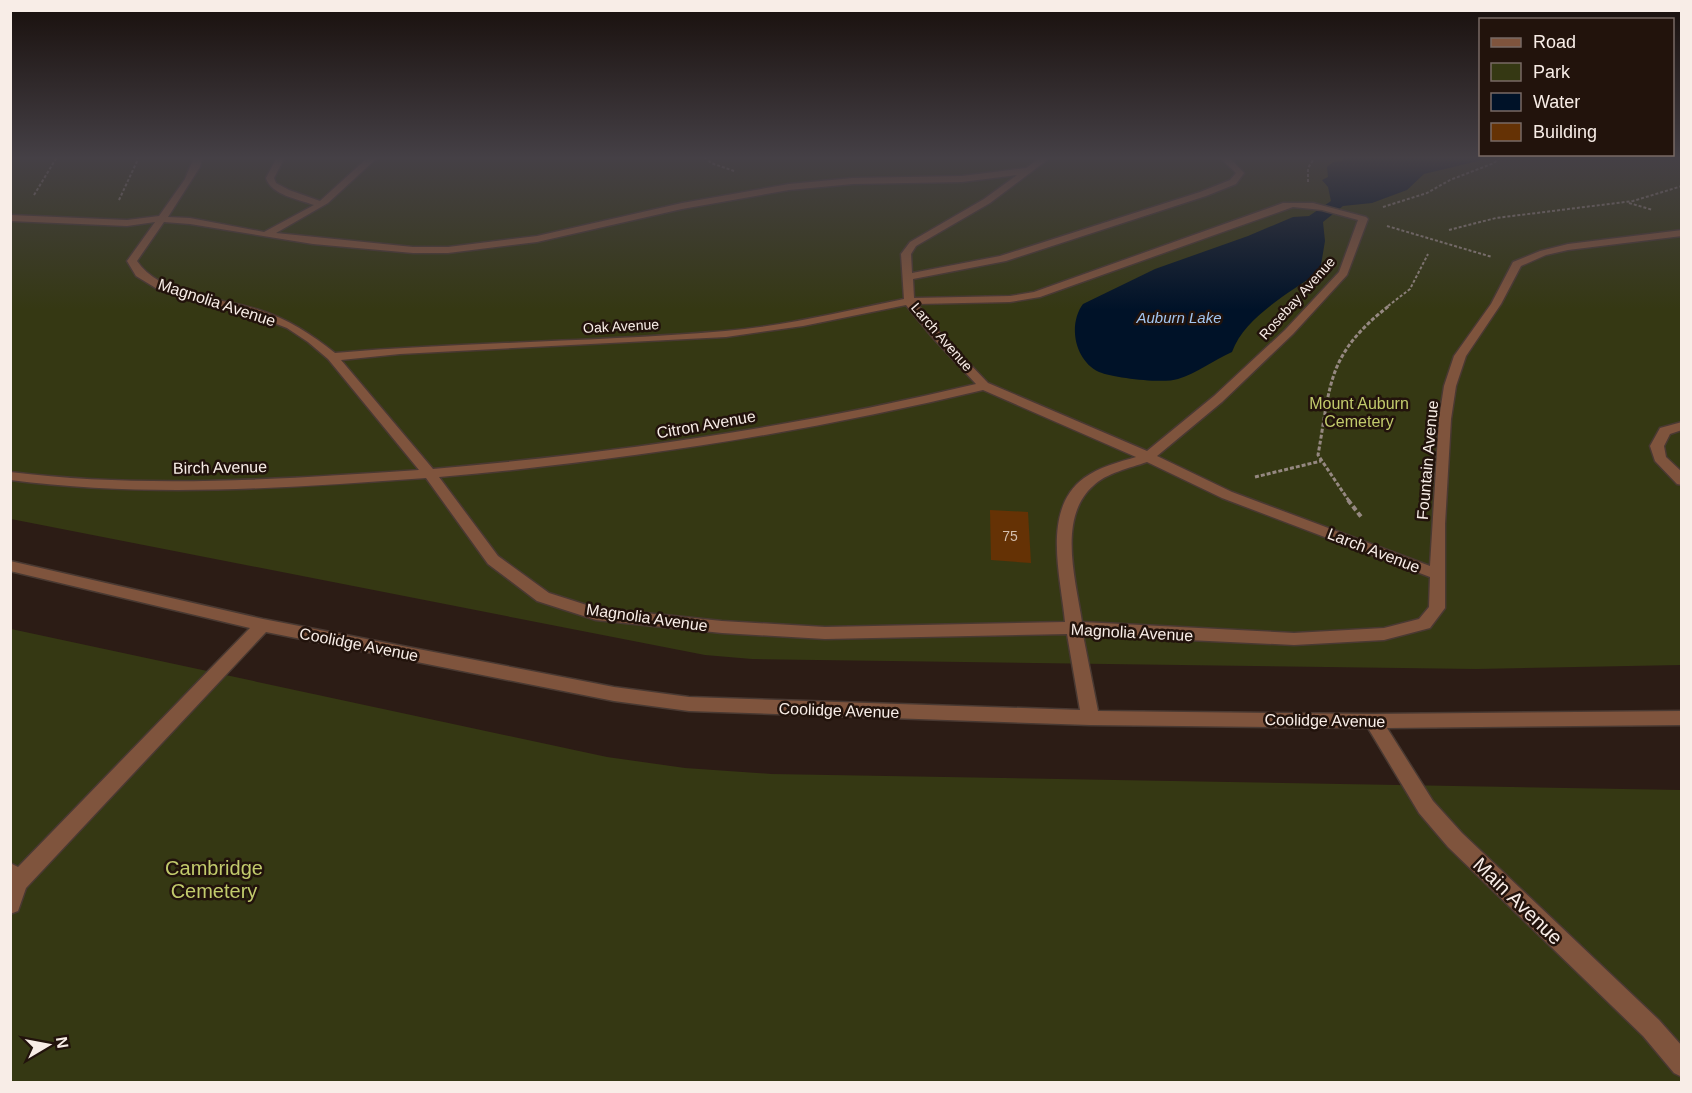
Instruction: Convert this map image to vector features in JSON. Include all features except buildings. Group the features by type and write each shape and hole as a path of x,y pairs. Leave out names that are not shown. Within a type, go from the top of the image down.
{"street":[{"name":"Magnolia Avenue","path":"168,208 132,261 140,274 163,288 255,312 291,326 332,357 430,474 493,560 543,597 596,614 722,627 825,633 1074,628 1294,639 1384,634 1424,624"},
{"path":"265,235 313,208"},
{"path":"15,218 108,222 190,220 265,235 369,246 448,250 537,239 673,208"},
{"name":"Larch Avenue","path":"975,208 913,244 906,254 907,277 909,301 937,336 984,386 1148,457 1214,489 1436,574"},
{"path":"907,277 1002,259 1160,208"},
{"path":"909,301 1010,299 1035,295 1273,208"},
{"path":"1326,208 1363,219"},
{"name":"Rosebay Avenue","path":"1148,457 1218,399 1297,324 1343,273 1350,262 1357,232 1363,219"},
{"path":"1517,264 1543,253 1568,247 1682,233"},
{"name":"Fountain Avenue","path":"1424,624 1437,608 1436,574 1444,419 1450,386 1460,356 1496,304 1517,264"},
{"name":"Oak Avenue","path":"332,357 726,334 814,322 909,301"},
{"name":"Citron Avenue","path":"430,474 647,451 905,406 984,386"},
{"path":"1682,426 1665,431 1657,446 1660,458 1682,481"},
{"path":"1089,718 1074,628 1065,548 1066,516 1077,494 1089,481 1113,469 1148,457"},
{"name":"Birch Avenue","path":"10,476 83,484 152,486 282,483 430,474"},
{"name":"Coolidge Avenue","path":"10,566 263,625 603,692 689,704 1089,718 1373,721 1682,718"},
{"path":"10,904 13,881 263,625"},
{"name":"Main Avenue","path":"1373,721 1426,807 1455,840 1651,1029 1682,1065"}],"path":[{"path":"108,222 115,208"},
{"path":"1363,219 1380,208"},
{"path":"1449,230 1496,218 1577,208"},
{"path":"1363,219 1517,264"},
{"path":"1391,556 1329,474 1318,455 1336,364 1358,331 1410,289 1428,254"},
{"path":"1214,489 1231,482 1321,461"}],"green space":[{"name":"Mount Auburn Cemetery","path":"10,208 1681,208 1681,665 1476,669 752,659 705,655 11,519"},
{"name":"Cambridge Cemetery","path":"11,629 607,757 685,768 771,774 1681,790 1681,1082 11,1082"}],"water":[{"name":"Auburn Lake","path":"1321,208 1340,208 1323,222 1325,241 1320,271 1258,316 1238,339 1232,352 1178,379 1150,381 1099,372 1084,359 1076,341 1075,331 1078,312 1083,304 1155,269 1248,236 1293,217 1309,216"}]}
